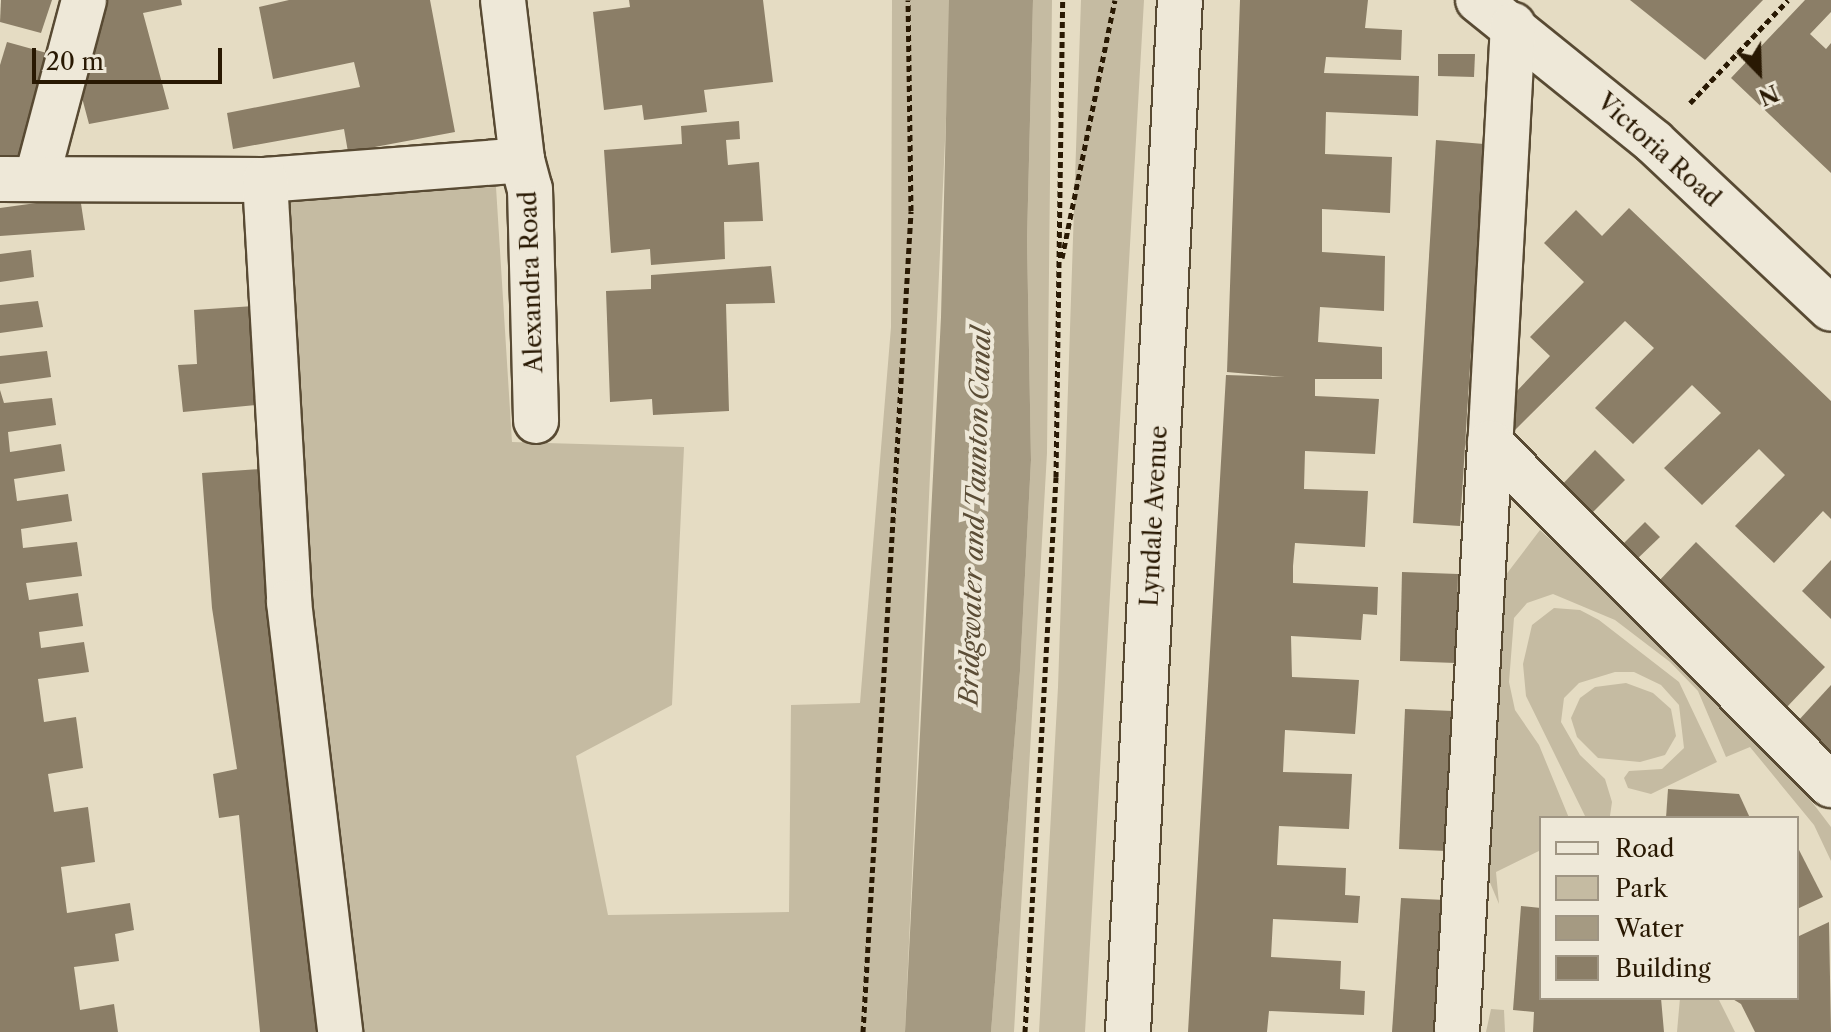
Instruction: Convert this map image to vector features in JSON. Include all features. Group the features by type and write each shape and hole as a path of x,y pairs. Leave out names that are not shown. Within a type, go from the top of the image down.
{"street":[{"path":"84,0 19,178 265,180 522,160"},
{"name":"Alexandra Road","path":"503,0 522,160 530,189 536,421"},
{"name":"Lyndale Avenue","path":"1128,1032 1180,0"},
{"name":"Victoria Road","path":"1478,0 1513,25 1654,142 1831,309"},
{"path":"1457,1032 1513,25"},
{"path":"265,180 289,602 340,1032"},
{"path":"1490,443 1831,785"}],"path":[{"path":"863,1032 911,211 908,0"},
{"path":"1025,1032 1056,477 1063,0"},
{"path":"1059,275 1115,0"},
{"path":"1654,142 1788,0"}],"green space":[{"path":"892,0 949,0 950,29 905,1032 360,1032 311,610 289,193 496,187 512,442 684,447 672,705 576,756 608,915 789,912 791,705 860,703 891,327"},
{"path":"1033,0 1052,0 1047,453 1014,1032 991,1032 1020,671 1031,460 1027,240"},
{"path":"1081,0 1144,0 1085,1032 1039,1032 1058,687"},
{"path":"1540,530 1755,727 1831,827 1831,861 1814,825 1750,747 1726,757 1698,691 1670,662 1615,620 1553,594 1527,603 1514,618 1509,682 1515,710 1539,745 1568,816 1539,816 1539,851 1496,872 1499,904 1488,878 1505,576"},
{"path":"1554,608 1580,610 1599,620 1679,682 1717,762 1651,794 1628,788 1624,778 1629,771 1662,769 1684,748 1679,705 1661,685 1634,672 1615,672 1579,683 1564,698 1561,722 1580,755 1605,779 1612,802 1610,816 1585,816 1526,696 1523,664 1532,625"},
{"path":"1626,683 1653,693 1671,709 1676,736 1665,755 1640,762 1598,758 1577,737 1571,718 1580,698 1595,687"},
{"path":"1680,1000 1719,1000 1735,1032 1677,1032"},
{"path":"1491,1009 1504,1010 1505,1032 1486,1032"}],"water":[{"name":"Bridgwater and Taunton Canal","path":"949,0 1033,0 1027,240 1031,460 1020,671 991,1032 905,1032 941,317"}],"building":[{"path":"1,0 52,0 41,33 0,22"},
{"path":"100,0 181,0 182,5 143,13 169,109 89,124 77,79"},
{"path":"289,0 430,0 455,132 348,152 344,129 233,149 227,113 360,87 354,62 273,79 259,7"},
{"path":"629,0 763,0 773,82 704,90 707,112 644,120 642,105 604,110 593,12 630,7"},
{"path":"1240,0 1368,0 1365,28 1402,30 1401,60 1326,57 1324,73 1419,76 1418,116 1326,112 1325,154 1392,157 1390,213 1322,209 1322,252 1385,256 1384,311 1320,307 1318,342 1382,347 1382,379 1315,379 1315,396 1379,399 1375,454 1305,451 1304,489 1368,491 1365,547 1295,543 1293,566 1293,583 1378,587 1377,615 1363,614 1361,640 1291,636 1292,677 1359,680 1355,734 1285,730 1283,772 1352,774 1349,829 1279,826 1277,865 1346,868 1345,895 1360,896 1358,923 1273,919 1271,957 1341,961 1340,989 1365,991 1364,1015 1269,1011 1267,1032 1188,1032 1226,375 1285,377 1227,372"},
{"path":"1630,0 1763,0 1705,60"},
{"path":"1805,0 1831,0 1831,12 1810,34 1826,49 1831,43 1831,173 1731,78"},
{"path":"7,42 54,55 24,161 0,163 0,65"},
{"path":"1438,54 1475,54 1474,77 1438,76"},
{"path":"739,121 740,139 726,140 728,165 759,162 763,221 724,222 725,259 651,265 650,249 611,253 604,150 682,144 681,126"},
{"path":"1436,140 1484,144 1460,526 1413,523"},
{"path":"80,197 85,230 0,236 0,208"},
{"path":"1629,208 1831,401 1831,519 1823,511 1774,563 1735,526 1785,475 1759,449 1702,505 1664,468 1721,413 1692,385 1633,444 1595,408 1654,348 1625,321 1513,432 1516,392 1550,356 1530,337 1584,282 1544,243 1576,210 1602,236"},
{"path":"31,250 34,277 0,282 0,254"},
{"path":"771,266 775,303 726,304 729,411 653,415 652,399 610,402 606,291 651,289 651,275"},
{"path":"38,301 43,327 0,333 0,305"},
{"path":"254,306 257,405 183,412 178,365 197,364 194,310"},
{"path":"47,351 51,377 0,384 0,356"},
{"path":"0,390 4,403 52,398 56,425 8,432 10,452 61,444 65,471 14,479 17,501 68,494 72,521 21,529 23,548 77,542 82,576 26,583 29,600 78,593 83,626 39,632 41,648 84,642 89,672 38,679 44,722 76,717 83,768 48,774 54,812 88,807 95,862 61,867 67,913 130,903 134,930 115,934 119,961 74,967 80,1010 114,1004 118,1032 0,1032"},
{"path":"1595,450 1625,480 1588,517 1558,489"},
{"path":"260,469 286,762 319,1032 260,1032 239,815 219,818 213,774 237,769 212,608 202,473"},
{"path":"1645,522 1660,537 1635,561 1621,546"},
{"path":"1696,542 1825,667 1786,708 1657,583"},
{"path":"1831,560 1831,619 1802,591"},
{"path":"1402,572 1458,574 1456,663 1400,661"},
{"path":"1831,685 1831,758 1798,721"},
{"path":"1405,709 1453,711 1447,851 1399,849"},
{"path":"1668,789 1739,794 1749,816 1666,816"},
{"path":"1799,850 1823,897 1799,908"},
{"path":"1401,898 1445,900 1437,1032 1392,1032"},
{"path":"1521,906 1539,908 1539,1000 1661,1000 1664,1032 1533,1032 1534,1012 1513,1010"},
{"path":"1829,922 1831,1032 1755,1032 1741,1004 1734,1000 1799,1000 1799,936"}]}
